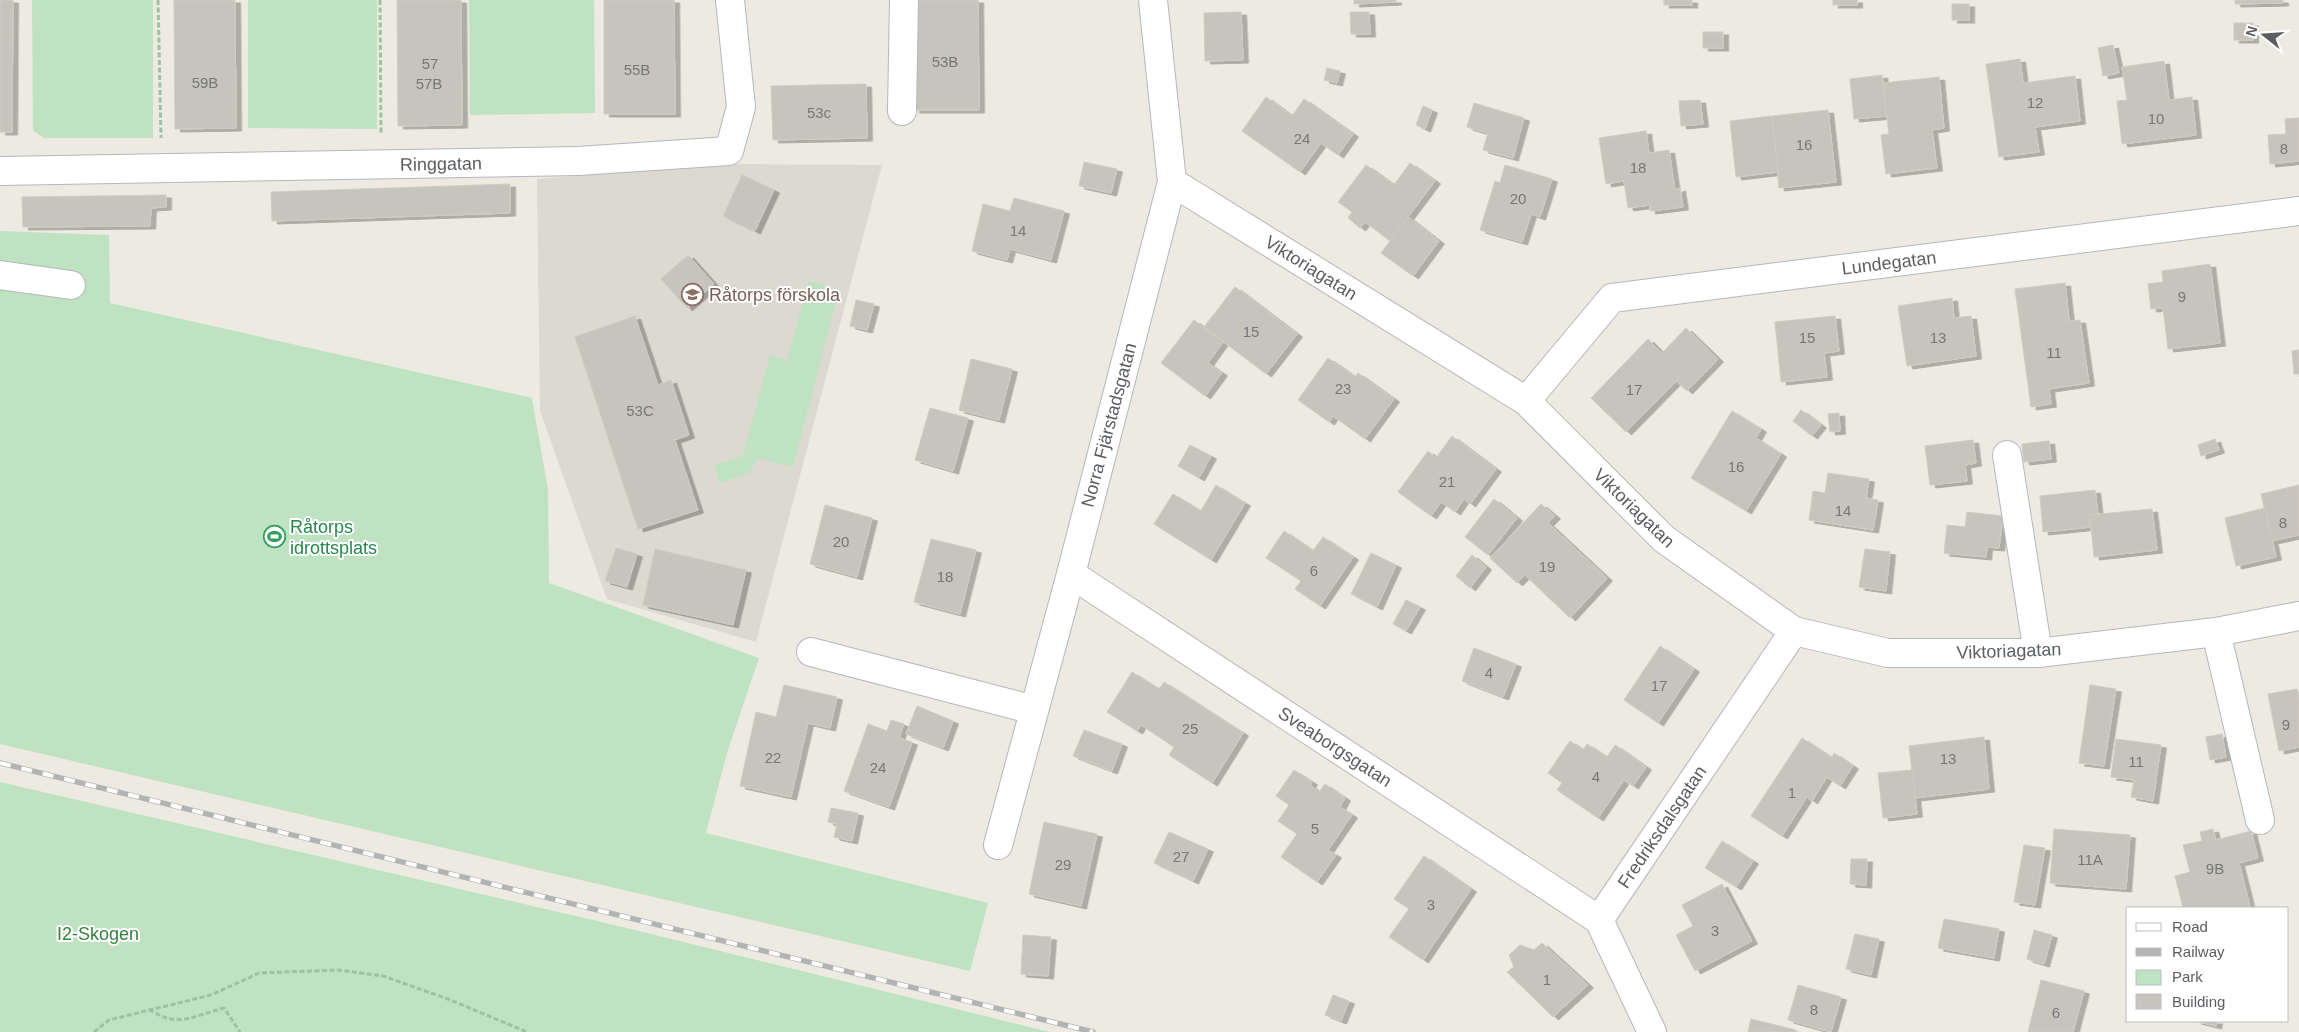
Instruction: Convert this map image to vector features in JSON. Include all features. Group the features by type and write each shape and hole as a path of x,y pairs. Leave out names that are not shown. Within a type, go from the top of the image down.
{"street":[{"name":"Ringgatan","path":"0,171 578,161 729,151 741,107 730,0"},
{"path":"902,111 904,0"},
{"name":"Norra Fjärstadsgatan","path":"998,844 1071,574 1172,182 1153,0"},
{"name":"Viktoriagatan","path":"1172,182 1526,401 1664,539 1794,631 1888,653 2038,653 2216,632 2299,616"},
{"name":"Lundegatan","path":"1526,401 1612,298 2299,211"},
{"path":"0,276 71,285"},
{"path":"2007,455 2038,653"},
{"name":"Sveaborgsgatan","path":"1071,574 1599,920"},
{"name":"Fredriksdalsgatan","path":"1599,920 1794,631"},
{"path":"2216,632 2260,820"},
{"path":"811,652 1034,710"},
{"path":"1599,920 1652,1032"}],"path":[{"path":"158,0 161,168"},
{"path":"380,0 382,165"},
{"path":"94,1032 109,1020 211,995 259,973 338,970 383,976 448,999 527,1032"},
{"path":"149,1009 162,1018 174,1021 224,1008 240,1032"}],"shaded area":[{"name":"Råtorps förskola","path":"716,164 882,165 756,642 607,599 540,411 537,179"}],"green space":[{"path":"32,0 153,0 153,138 44,138 33,130"},
{"path":"248,0 377,0 377,129 248,128"},
{"path":"469,0 594,0 595,113 470,115"},
{"name":"Råtorps idrottsplats","path":"0,231 109,235 110,303 532,398 548,490 549,583 759,658 727,753 706,833 988,903 970,971 0,744"},
{"path":"809,281 839,290 793,467 757,458 750,472 719,483 715,465 743,456 770,355 787,361"},
{"name":"I2-Skogen","path":"0,782 614,925 1050,1032 0,1032"}],"building":[{"path":"0,0 13,0 12,132 0,132"},
{"path":"174,0 235,0 236,128 175,129"},
{"path":"397,0 461,0 462,125 398,126"},
{"path":"604,0 674,0 675,114 604,114"},
{"path":"913,0 978,0 979,110 914,110"},
{"path":"1354,0 1396,0 1396,2 1354,4"},
{"path":"1664,0 1692,0 1692,5 1664,5"},
{"path":"1833,0 1857,0 1857,5 1833,5"},
{"path":"2235,0 2283,0 2283,3 2235,4"},
{"path":"1952,4 1969,4 1969,20 1952,20"},
{"path":"1241,12 1243,60 1205,61 1204,13"},
{"path":"1350,12 1369,12 1370,34 1351,34"},
{"path":"2234,23 2253,23 2253,40 2234,40"},
{"path":"1703,32 1723,32 1723,48 1703,48"},
{"path":"2113,45 2119,73 2103,76 2098,48"},
{"path":"2020,59 2023,83 2075,76 2080,121 2035,127 2039,152 1999,157 1986,64"},
{"path":"2164,61 2169,100 2192,97 2196,135 2122,144 2117,101 2127,100 2122,67"},
{"path":"1327,68 1340,71 1337,83 1324,80"},
{"path":"1882,75 1887,116 1854,119 1850,79"},
{"path":"1939,77 1944,128 1932,130 1937,168 1886,174 1881,135 1889,134 1883,83"},
{"path":"866,84 867,138 773,140 771,86"},
{"path":"1266,97 1292,116 1304,99 1353,134 1338,155 1321,143 1300,172 1242,131"},
{"path":"1700,100 1703,124 1681,126 1679,101"},
{"path":"1474,103 1524,118 1513,158 1483,150 1488,133 1467,127"},
{"path":"1423,106 1432,110 1425,129 1416,125"},
{"path":"1828,110 1836,182 1779,188 1772,116"},
{"path":"1772,116 1778,172 1736,177 1730,121"},
{"path":"2299,118 2299,161 2270,164 2268,135 2286,134 2285,119"},
{"path":"1646,131 1649,153 1669,150 1675,190 1680,188 1683,207 1650,211 1650,205 1628,208 1624,181 1606,184 1599,138"},
{"path":"1084,162 1117,169 1111,193 1079,186"},
{"path":"1410,163 1435,181 1390,241 1365,222 1360,228 1348,218 1352,212 1338,202 1366,165 1394,185"},
{"path":"1505,165 1552,179 1540,217 1531,214 1522,242 1480,230 1495,181 1500,183"},
{"path":"742,175 774,190 755,231 723,216"},
{"path":"510,184 510,213 272,221 271,192"},
{"path":"166,195 166,207 151,208 150,226 23,227 22,197"},
{"path":"1014,198 1064,211 1051,260 1010,249 1007,260 972,251 983,204 1010,211"},
{"path":"1408,217 1439,241 1413,276 1381,253"},
{"path":"688,255 714,284 687,308 661,279"},
{"path":"2210,264 2220,343 2168,349 2163,308 2151,309 2148,284 2163,282 2162,271"},
{"path":"2065,283 2069,321 2080,320 2089,383 2049,389 2051,404 2031,407 2015,289"},
{"path":"1235,287 1297,334 1266,374 1204,327"},
{"path":"1952,298 1954,318 1971,316 1976,356 1907,366 1898,306"},
{"path":"856,300 874,304 867,330 850,326"},
{"path":"635,316 658,385 671,380 689,435 675,440 698,510 638,529 575,337"},
{"path":"1835,316 1839,351 1824,353 1827,377 1781,382 1775,322"},
{"path":"1194,320 1223,342 1208,363 1222,373 1205,396 1161,363"},
{"path":"1686,328 1718,359 1687,391 1676,381 1683,374 1662,353"},
{"path":"1648,339 1683,374 1626,432 1591,398"},
{"path":"2299,350 2299,374 2294,374 2292,351"},
{"path":"1328,358 1355,377 1358,373 1394,399 1365,439 1333,416 1329,422 1298,400"},
{"path":"971,359 1012,369 999,420 959,410"},
{"path":"930,408 968,418 953,471 915,460"},
{"path":"1801,410 1821,425 1812,436 1793,421"},
{"path":"1732,411 1761,429 1756,438 1781,454 1746,511 1691,478"},
{"path":"1839,413 1840,431 1830,432 1828,414"},
{"path":"1452,436 1496,469 1470,504 1464,499 1455,512 1441,502 1431,516 1398,492 1428,451 1436,458"},
{"path":"2215,439 2219,450 2201,456 2198,445"},
{"path":"1973,440 1976,463 1965,465 1967,481 1930,485 1925,446"},
{"path":"2049,441 2051,459 2024,462 2022,444"},
{"path":"1190,445 1211,456 1199,478 1178,466"},
{"path":"1828,473 1869,479 1866,498 1878,500 1873,530 1809,520 1813,491 1825,493"},
{"path":"1216,485 1245,503 1211,560 1154,524 1173,494 1201,511"},
{"path":"2299,485 2299,535 2272,541 2261,494"},
{"path":"2095,490 2098,515 2090,515 2092,527 2043,532 2040,496"},
{"path":"1494,499 1517,518 1488,555 1465,537"},
{"path":"1541,504 1555,516 1548,523 1607,578 1570,618 1525,575 1517,583 1490,558"},
{"path":"825,505 872,518 857,577 810,564"},
{"path":"2265,508 2276,557 2236,566 2225,518"},
{"path":"2152,509 2157,550 2094,557 2090,515"},
{"path":"1967,512 2003,516 1999,548 1987,547 1986,557 1944,553 1947,525 1965,527"},
{"path":"1284,531 1313,551 1323,537 1353,557 1320,606 1295,589 1301,581 1266,558"},
{"path":"931,539 976,550 960,614 914,602"},
{"path":"616,548 637,554 627,587 605,581"},
{"path":"655,549 746,570 733,625 643,605"},
{"path":"1865,549 1890,552 1886,591 1859,587"},
{"path":"1371,553 1396,565 1377,607 1351,594"},
{"path":"1472,555 1486,567 1470,588 1456,576"},
{"path":"1406,600 1420,607 1406,631 1393,624"},
{"path":"1660,646 1694,669 1658,723 1624,700"},
{"path":"1474,648 1516,664 1503,697 1462,681"},
{"path":"1132,672 1159,689 1164,682 1243,733 1212,783 1169,755 1174,747 1141,725 1137,731 1107,712"},
{"path":"784,685 837,697 830,728 808,723 791,797 740,786 756,712 776,717"},
{"path":"2090,685 2116,689 2104,766 2079,763"},
{"path":"2297,689 2299,700 2299,747 2279,751 2268,694"},
{"path":"917,706 953,721 943,748 906,734"},
{"path":"891,720 904,724 899,738 912,742 889,807 844,791 868,724 887,731"},
{"path":"1084,730 1122,744 1112,771 1073,756"},
{"path":"2222,734 2226,757 2210,760 2206,737"},
{"path":"1984,737 1989,789 1915,798 1909,746"},
{"path":"1802,738 1832,758 1834,753 1853,766 1840,786 1827,777 1812,801 1807,797 1782,836 1751,816"},
{"path":"2116,739 2161,745 2153,801 2131,797 2134,780 2111,777"},
{"path":"1570,741 1583,750 1587,744 1607,757 1615,745 1646,767 1633,786 1624,780 1598,818 1557,790 1562,783 1548,773"},
{"path":"1294,770 1312,782 1310,785 1319,792 1325,784 1345,798 1340,807 1352,815 1328,850 1336,855 1317,882 1281,857 1297,834 1278,821 1289,805 1276,796"},
{"path":"1912,770 1917,814 1883,818 1878,773"},
{"path":"831,808 858,813 852,841 834,837 837,824 828,822"},
{"path":"1044,822 1097,834 1081,906 1029,894"},
{"path":"2054,829 2130,835 2126,889 2050,883"},
{"path":"2213,829 2216,840 2251,831 2258,858 2239,863 2250,907 2183,907 2175,876 2190,872 2183,845 2202,841 2200,832"},
{"path":"1169,832 1208,849 1193,881 1154,863"},
{"path":"1722,841 1753,861 1736,887 1705,868"},
{"path":"2024,845 2045,848 2035,905 2014,902"},
{"path":"1424,856 1471,889 1423,960 1389,937 1409,909 1394,899"},
{"path":"1851,859 1867,859 1866,885 1850,884"},
{"path":"1722,884 1752,941 1695,971 1676,935 1693,926 1682,905"},
{"path":"1944,919 1999,929 1994,958 1938,948"},
{"path":"2034,930 2052,935 2044,964 2027,959"},
{"path":"1855,934 1879,939 1871,975 1846,969"},
{"path":"1023,935 1051,937 1048,976 1021,974"},
{"path":"1542,943 1588,985 1553,1017 1507,972 1514,967 1509,955 1520,945 1534,950"},
{"path":"2041,980 2084,991 2073,1032 2028,1032"},
{"path":"1798,985 1841,997 1831,1032 1788,1020"},
{"path":"1333,995 1349,1001 1341,1021 1325,1015"},
{"path":"1751,1019 1796,1030 1796,1032 1748,1032"},
{"path":"2200,1022 2217,1022 2216,1026"}],"railway":[{"path":"0,763 1093,1032"}],"place":[{"name":"Råtorps förskola","path":"693,295"},
{"name":"Råtorps idrottsplats","path":"274,537"}]}
